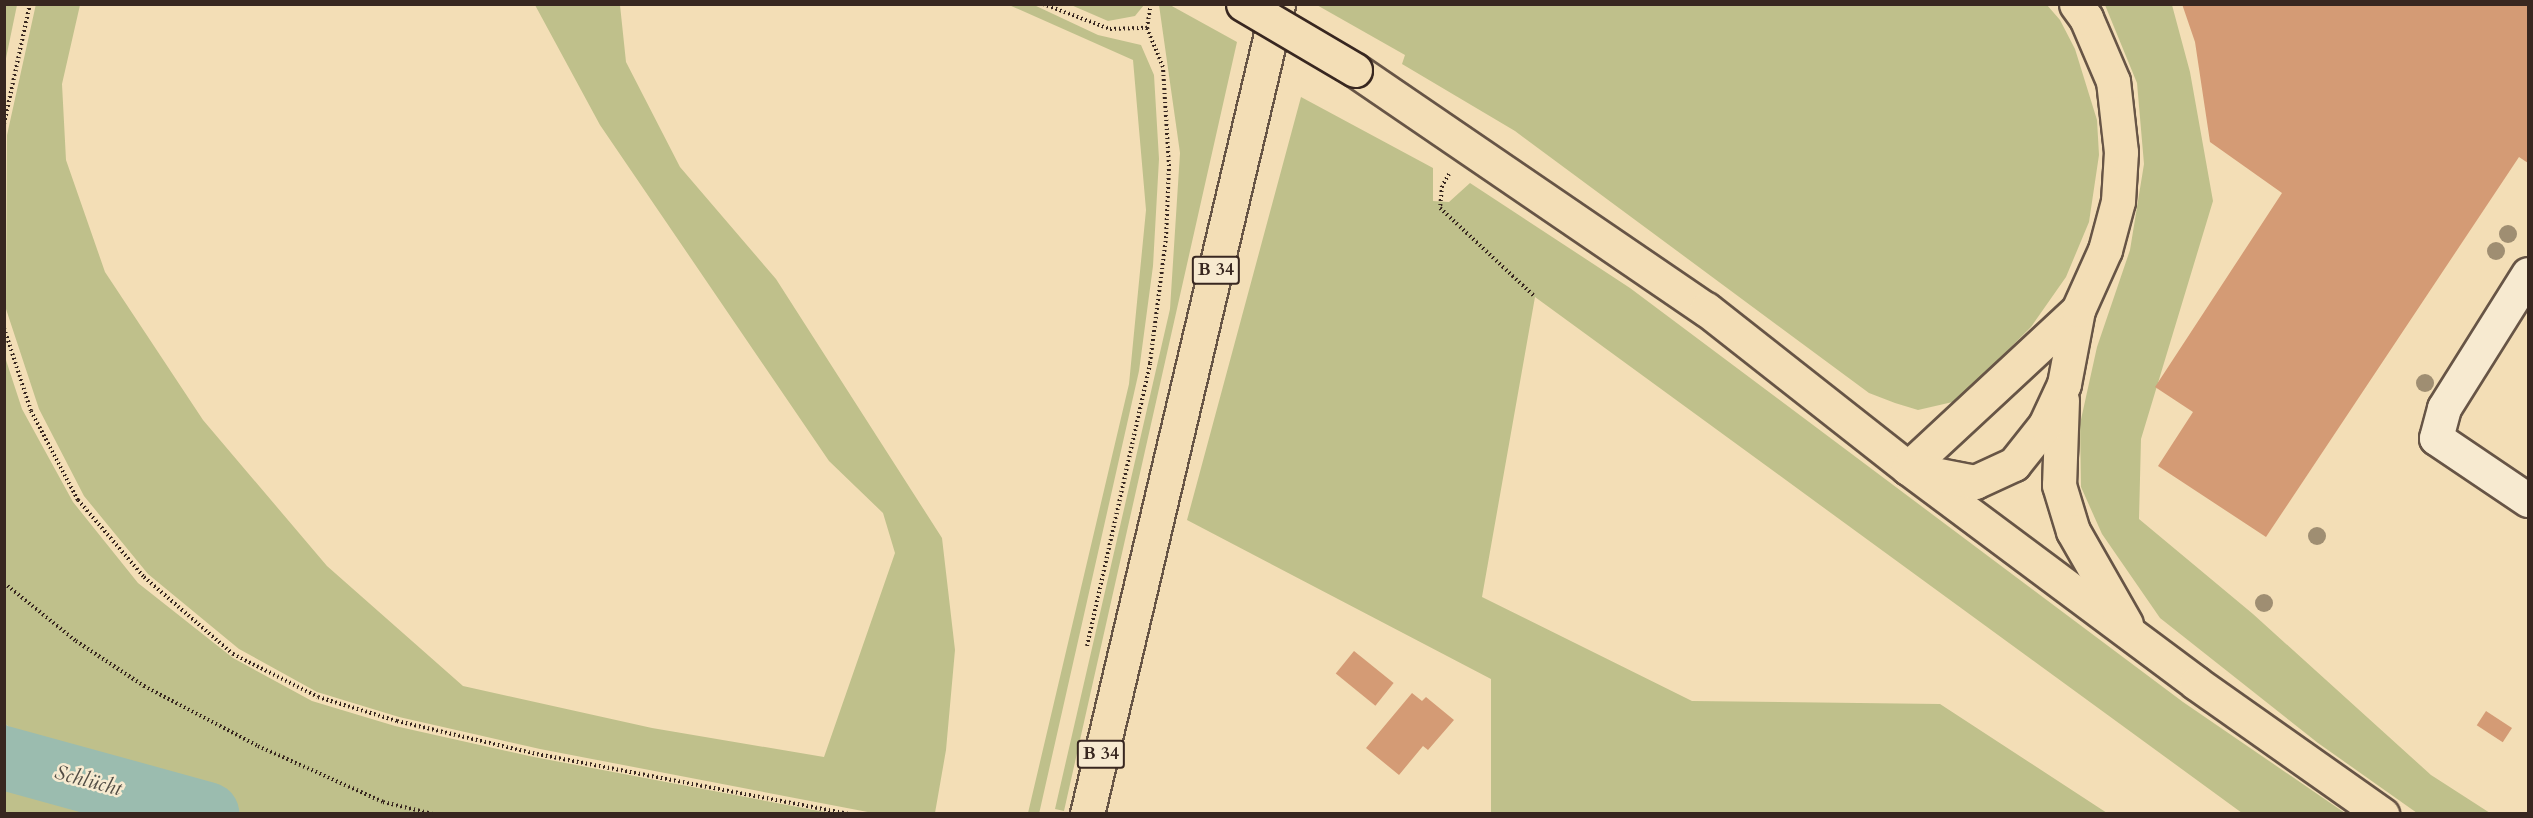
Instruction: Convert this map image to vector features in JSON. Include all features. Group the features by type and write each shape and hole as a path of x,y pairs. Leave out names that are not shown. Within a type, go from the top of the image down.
{"main road":[{"path":"1243,4 1355,70 1706,309 1908,468 2133,636 2382,813"},
{"name":"B 34","path":"1087,813 1278,4"},
{"path":"2076,4 2086,18 2113,81 2121,152 2118,201 2104,250 2078,310 2064,384 2059,485 2073,531 2133,636"},
{"path":"1908,468 2078,310"},
{"path":"1908,468 1975,482 2014,464 2045,425 2064,384"}],"lane":[{"path":"2529,274 2444,408 2436,438 2529,500"}],"path":[{"path":"4,124 30,4"},
{"path":"1043,4 1110,29 1147,28"},
{"path":"1086,650 1150,363 1166,238 1169,166 1163,67 1147,28 1151,4"},
{"path":"1466,145 1442,186 1440,208 1535,297"},
{"path":"4,328 31,411 78,500 144,578 234,654 318,697 397,721 537,754 850,813"},
{"path":"4,583 76,641 144,686 258,746 383,802 433,813"}],"green space":[{"path":"36,4 80,5 62,84 66,160 105,272 203,420 327,566 463,686 652,728 824,757 895,553 883,513 829,461 600,125 535,5 620,5 626,62 680,167 776,279 942,538 955,650 946,750 935,813 873,813 540,749 399,717 317,692 239,649 148,574 84,496 39,409 6,309 7,135"},
{"path":"1315,4 2047,5 2060,20 2075,49 2097,120 2099,155 2089,222 2066,277 2031,327 1957,401 1918,410 1869,393 1515,131 1402,64 1405,55"},
{"path":"4,5 17,5 5,63"},
{"path":"1009,5 1034,5 1098,35 1141,45 1154,75 1159,159 1153,266 1139,371 1039,814 1028,813 1129,384 1146,210 1133,60"},
{"path":"1071,5 1144,5 1135,16 1108,21"},
{"path":"1159,5 1170,5 1237,42 1064,811 1055,809 1170,309 1180,153"},
{"path":"2105,5 2172,5 2190,72 2213,201 2141,439 2139,519 2253,614 2431,775 2490,813 2417,813 2318,743 2160,618 2102,534 2081,487 2080,424 2097,347 2130,250 2144,164 2137,83"},
{"path":"1301,97 1433,168 1433,201 1449,202 1470,183 1630,288 2183,702 2345,813 2242,813 1535,297 1482,597 1692,701 1940,704 2107,813 1491,813 1491,679 1187,520"},
{"path":"4,354 22,409 73,502 138,583 233,658 312,701 395,726 534,757 830,813 5,813 5,781 32,784 36,745 5,724"}],"shaded area":[{"path":"5,724 36,745 32,785 5,781"}],"building":[{"path":"2182,4 2528,4 2528,163 2519,157 2266,537 2158,466 2193,412 2155,387 2282,193 2210,142 2195,42"},
{"path":"1354,651 1394,683 1375,706 1336,674"},
{"path":"1412,693 1422,701 1426,697 1454,720 1428,750 1423,746 1399,775 1366,748"},
{"path":"2486,711 2512,728 2503,742 2477,725"}],"waterway":[{"name":"Schlücht","path":"4,758 207,814"}]}
